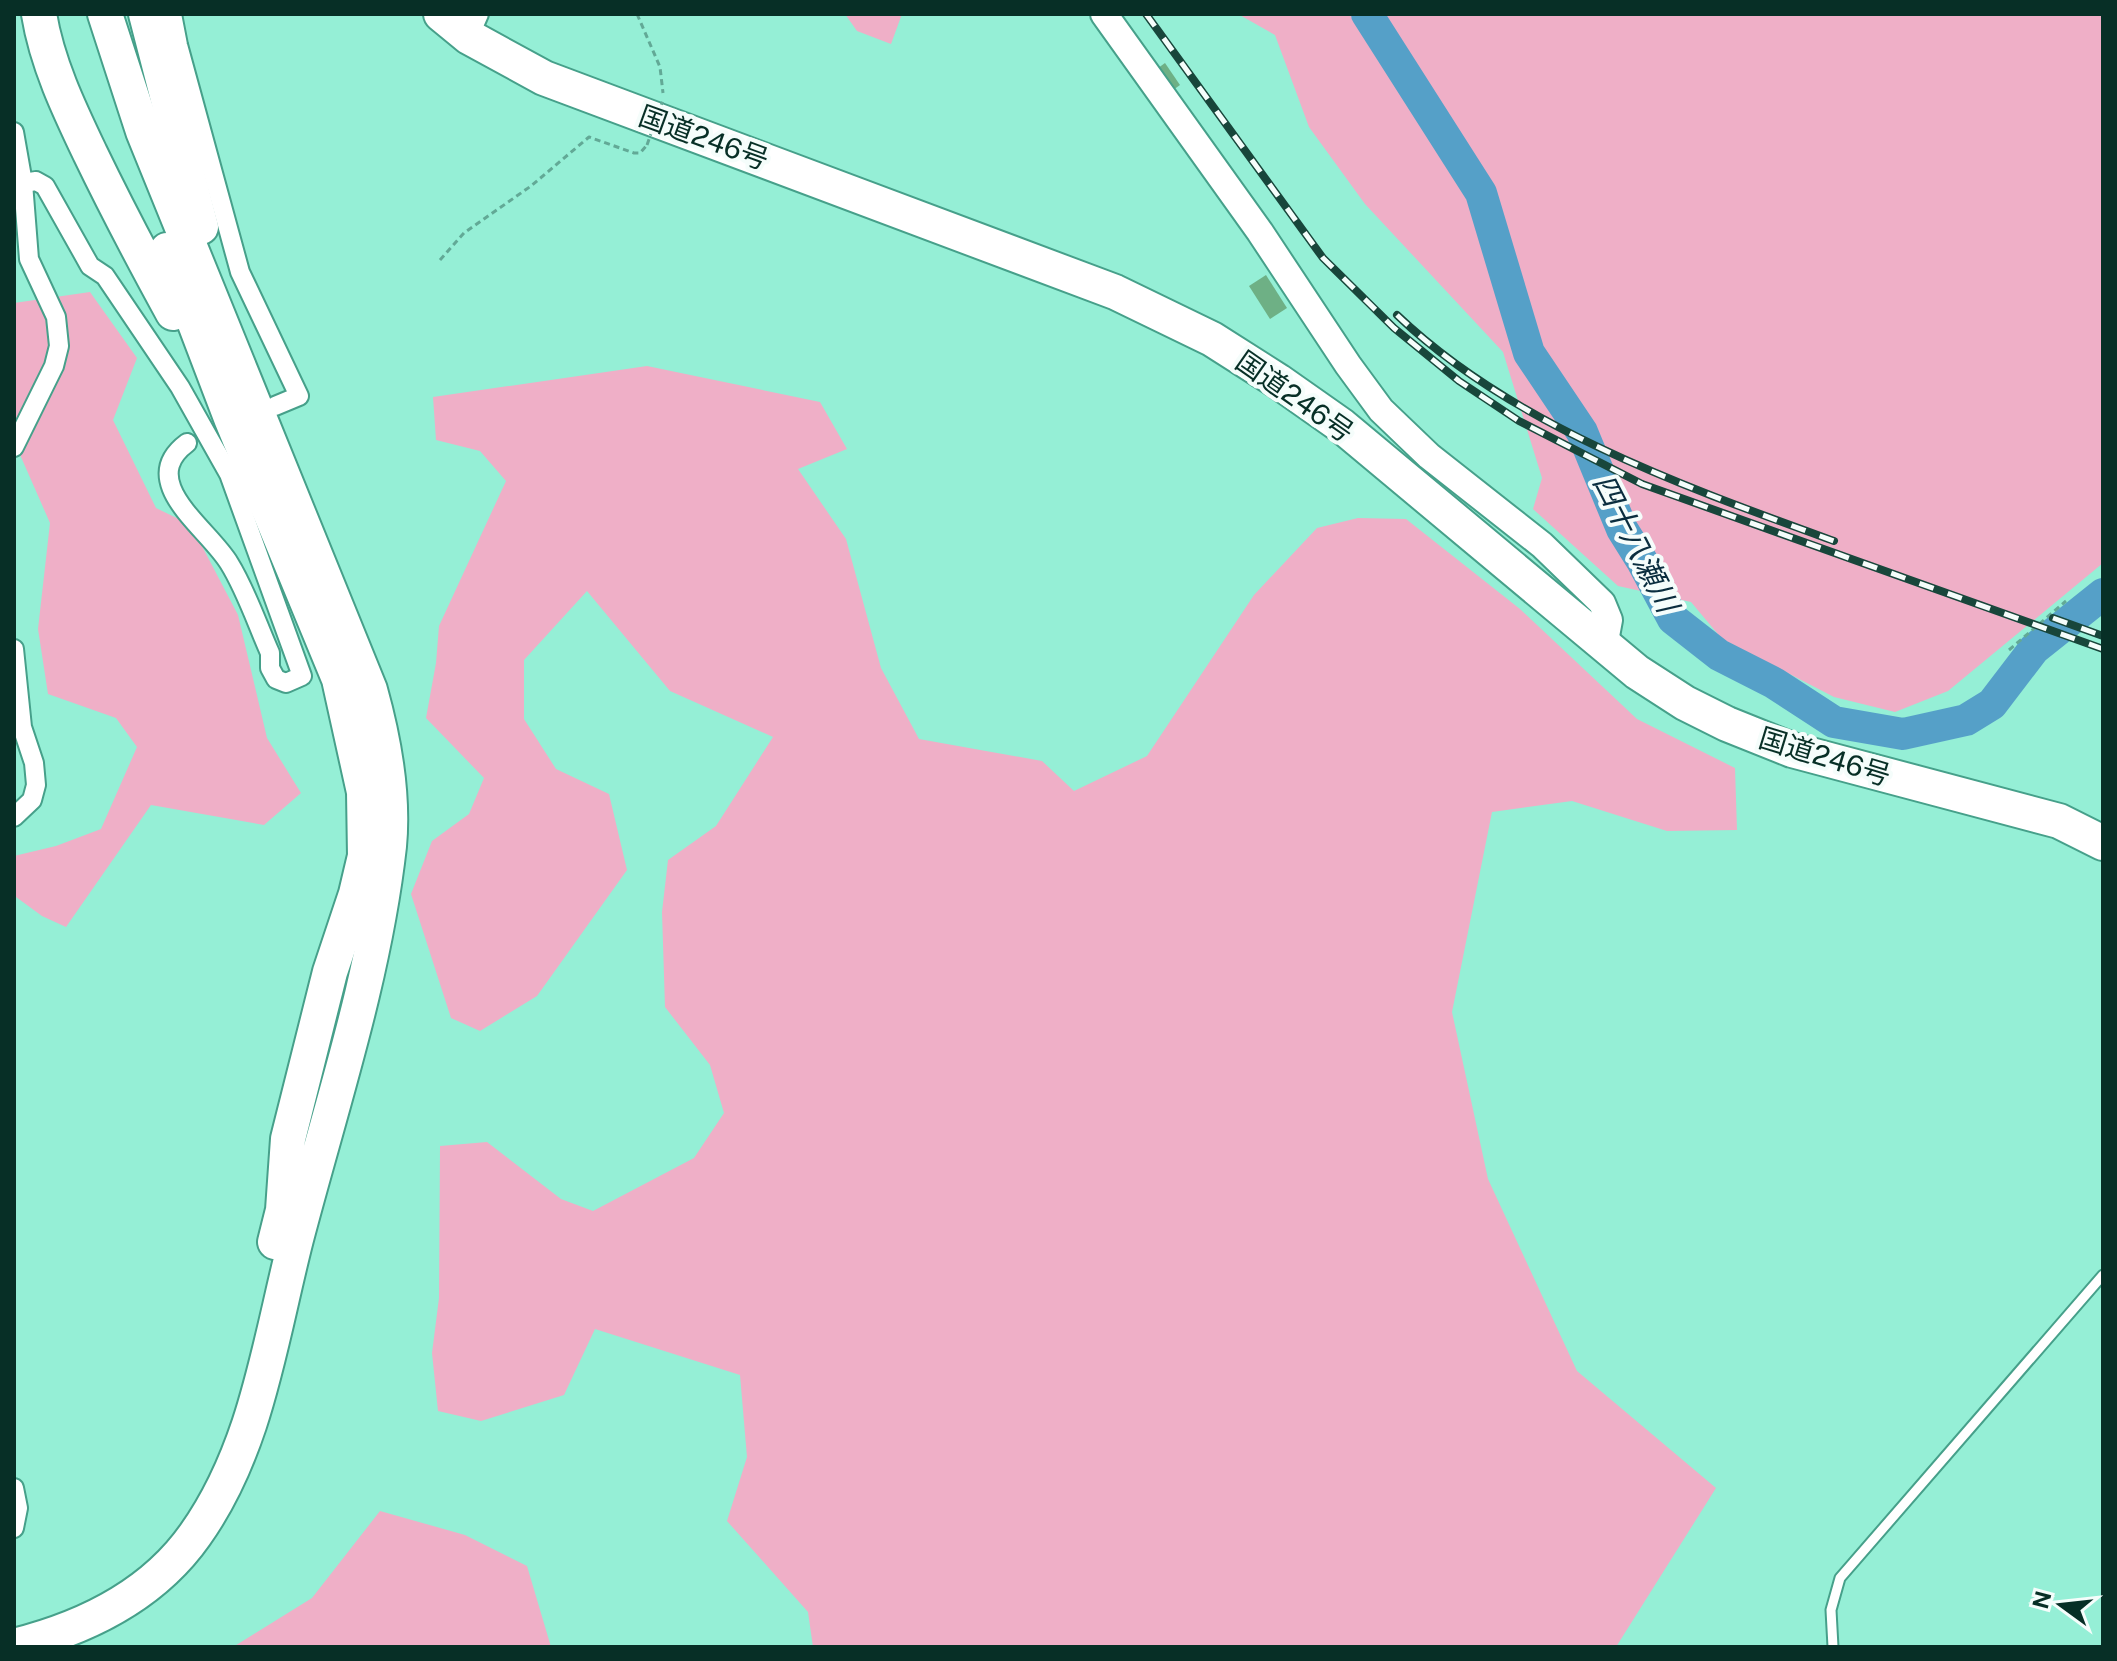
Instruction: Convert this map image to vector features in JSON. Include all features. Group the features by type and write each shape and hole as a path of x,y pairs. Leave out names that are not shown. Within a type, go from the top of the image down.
{"highway":[{"path":"39,14 50,58 80,132 137,248 253,409"},
{"path":"84,14 96,63 118,124 253,409"},
{"path":"14,1646 85,1623 130,1599 155,1579 177,1557 216,1503 231,1472 257,1403 366,979 389,843 389,796 379,720 370,690 253,409 143,131 105,14"},
{"path":"14,1624 57,1611 119,1580 161,1544 181,1519 209,1472 231,1419 283,1210 288,1139 330,972 365,856 364,792 339,679 253,409 146,14"},
{"name":"国道246号","path":"441,14 474,25 544,78 1115,292 1212,339 1342,426 1604,647 1685,703 1792,750 2059,821 2103,843"}],"street":[{"path":"172,14 240,272 299,396 253,409"},
{"path":"1104,14 1260,232 1381,410 1429,456 1542,545 1602,603 1609,620 1604,647"},
{"path":"14,132 23,183 29,259 56,317 59,346 54,366 14,447"},
{"path":"23,183 36,181 45,186 90,266 105,276 180,387 229,474 302,676 286,683 276,679 270,668 270,653 229,562 174,497 167,468 173,453 187,443"},
{"path":"14,649 22,727 34,763 36,785 32,800 14,817"},
{"path":"14,1488 18,1508 14,1528"}],"lane":[{"path":"1833,1647 1831,1610 1840,1578 2103,1275"}],"path":[{"path":"440,260 464,233 531,186 589,137 634,153 640,153 647,145 663,100 660,67 637,14"},
{"path":"2009,650 2066,601"}],"shaded area":[{"path":"845,14 902,14 891,44 857,31"},
{"path":"1238,14 2103,14 2103,563 1948,691 1895,712 1834,697 1722,639 1691,602 1618,586 1533,509 1542,478 1503,352 1365,204 1309,127 1275,35"},
{"path":"90,292 137,358 113,420 156,508 191,525 238,615 267,738 301,793 264,825 151,805 66,927 42,916 16,897 14,856 56,846 101,829 137,747 116,718 48,694 38,629 50,523 14,441 14,303"},
{"path":"647,366 820,402 847,449 798,469 846,539 881,668 919,739 1042,761 1074,791 1147,756 1254,595 1317,528 1358,518 1406,519 1520,609 1637,719 1735,768 1737,830 1667,831 1572,801 1492,812 1452,1012 1488,1179 1577,1371 1716,1488 1616,1647 813,1647 808,1612 727,1521 747,1457 740,1375 595,1329 564,1395 481,1421 438,1411 432,1353 439,1298 440,1146 487,1142 561,1199 593,1211 694,1158 724,1113 710,1065 665,1007 662,912 668,860 716,826 773,737 670,691 587,591 524,660 524,719 556,769 609,794 627,870 537,996 480,1031 451,1018 411,894 432,841 469,814 484,778 426,718 439,626 506,481 480,451 436,440 433,397"},
{"path":"380,1511 465,1535 527,1566 551,1647 233,1647 312,1598"}],"building":[{"path":"1165,63 1180,85 1169,93 1154,71"},
{"path":"1266,275 1287,308 1270,319 1249,286"}],"waterway":[{"name":"四十八瀬川","path":"1367,14 1481,193 1529,353 1582,432 1622,529 1673,619 1719,655 1774,683 1834,722 1903,734 1966,720 1992,704 2034,649 2103,594"}],"railway":[{"path":"1146,14 1323,258 1394,328 1459,381 1519,421 1642,484 2103,649"},
{"path":"1397,315 1443,354 1493,390 1547,421 1661,475 1834,541"},
{"path":"2053,618 2103,636"}]}
